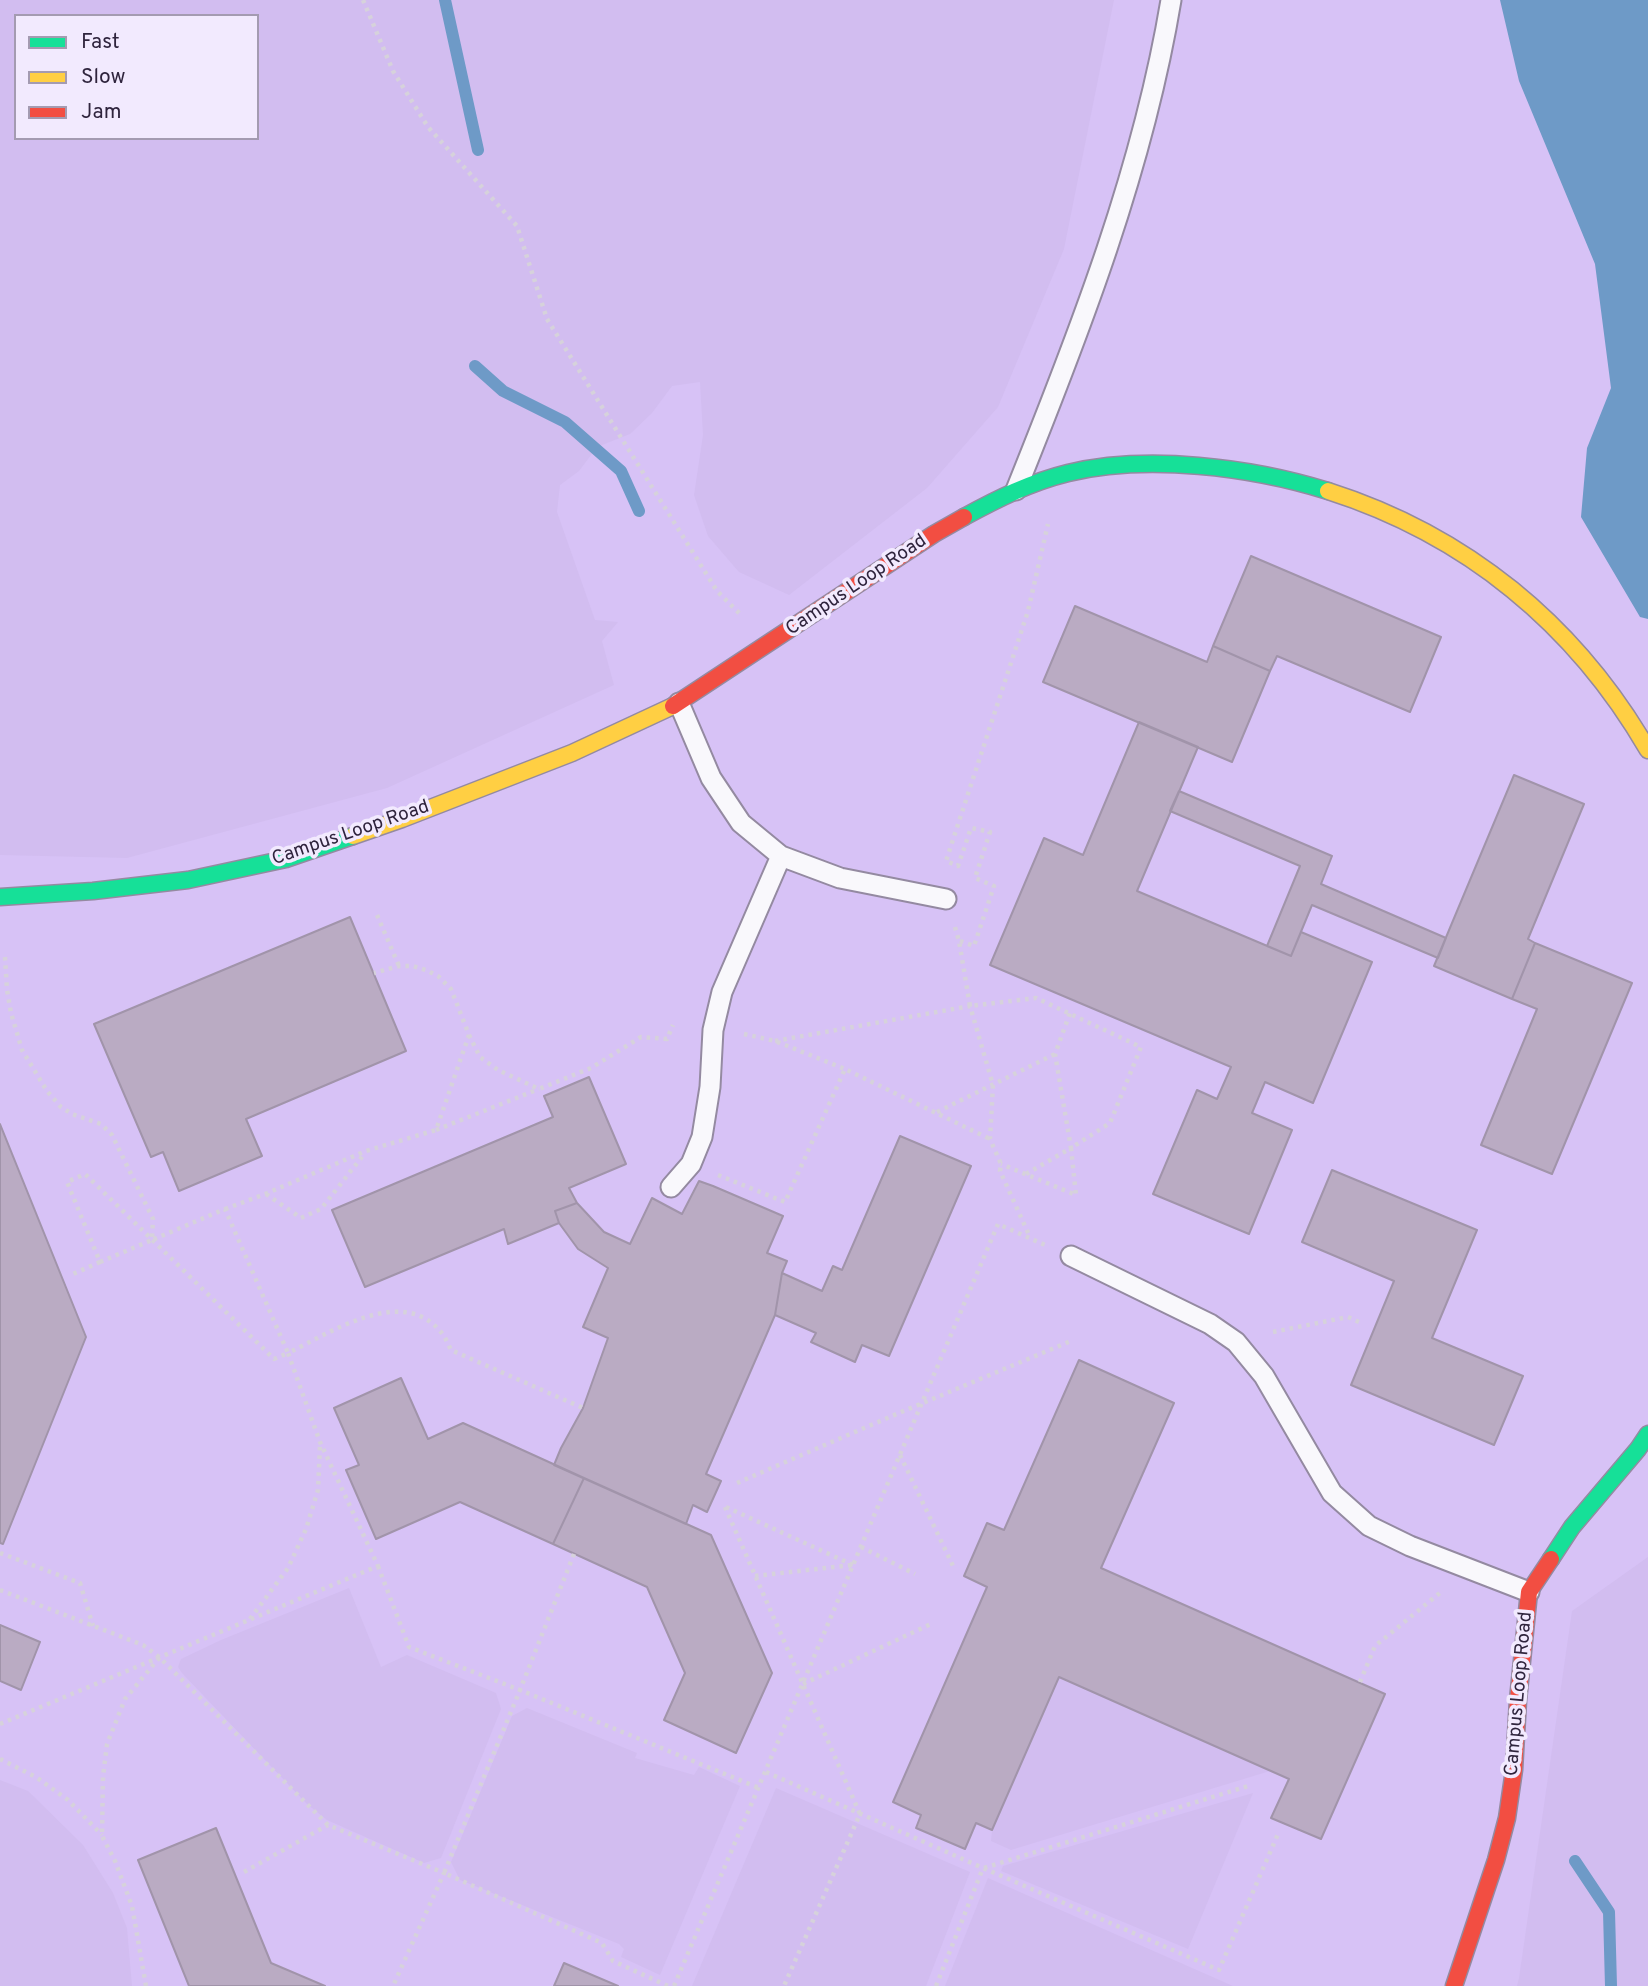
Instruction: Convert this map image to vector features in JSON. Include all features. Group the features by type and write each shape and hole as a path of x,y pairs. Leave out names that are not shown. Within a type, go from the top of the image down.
{"street":[{"name":"Campus Loop Road","path":"0,897 93,891 188,880 286,859 402,819 572,753 679,703 934,534 972,512 1016,491 1069,473 1120,467 1162,465 1248,471 1346,498 1428,534 1483,566 1527,601 1570,644 1607,688 1648,750"},
{"name":"Campus Loop Road","path":"1454,1986 1496,1860 1507,1818 1514,1770 1529,1592 1572,1527 1648,1434"}],"lane":[{"path":"1016,491 1060,381 1118,217 1153,95 1171,0"},
{"path":"679,703 711,778 741,823 781,856 840,878 946,899"},
{"path":"671,1187 691,1164 702,1138 710,1087 713,1030 722,992 781,856"},
{"path":"1071,1256 1210,1324 1236,1342 1264,1376 1332,1493 1369,1526 1410,1546 1529,1592"}],"path":[{"path":"363,0 393,71 428,127 517,226 547,319 717,591 771,644"},
{"path":"1030,1238 1000,1171 1001,1164 990,1139 993,1085 970,1006 959,941 974,946 993,886 975,878 990,832 971,828 958,866 946,861 1028,611 1048,524"},
{"path":"377,915 399,966"},
{"path":"5,957 12,1013 22,1050 47,1091 61,1107 72,1114 101,1124 112,1135 153,1219 152,1240"},
{"path":"374,973 399,966 413,966 438,976 451,989 468,1035 480,1057 498,1070 539,1089"},
{"path":"775,1041 970,1006 1036,998 1140,1046 1110,1123 1026,1174"},
{"path":"1001,1164 1076,1195 1055,1054 1070,1013"},
{"path":"73,1274 366,1151 436,1130 591,1068 641,1037 667,1039 673,1025"},
{"path":"741,1033 775,1041 845,1069 990,1139"},
{"path":"436,1130 468,1035"},
{"path":"937,1113 1055,1054"},
{"path":"691,1164 785,1202 845,1069"},
{"path":"265,1194 301,1218 321,1209 366,1151"},
{"path":"100,1262 67,1182 85,1174 274,1359 369,1315 400,1311 420,1315 440,1331 451,1350 583,1409"},
{"path":"225,1209 288,1353 320,1443 378,1566 409,1647 759,1788"},
{"path":"674,1986 998,1224 1071,1256"},
{"path":"1273,1332 1348,1317 1362,1323"},
{"path":"737,1483 898,1412 922,1405 1071,1341"},
{"path":"250,1620 288,1568 306,1529 318,1490 320,1443"},
{"path":"900,1455 954,1569"},
{"path":"784,1986 860,1814 726,1507 853,1565"},
{"path":"861,1547 915,1574"},
{"path":"0,1553 80,1583 94,1627"},
{"path":"393,1986 520,1690 574,1553"},
{"path":"755,1576 853,1565"},
{"path":"0,1724 378,1566"},
{"path":"0,1590 143,1644 328,1825 603,1942 613,1961 668,1986"},
{"path":"1360,1682 1375,1646 1441,1592"},
{"path":"803,1684 933,1623"},
{"path":"102,1836 103,1777 107,1744 125,1699 159,1657"},
{"path":"0,1759 36,1777 68,1800 102,1836 115,1861 132,1906 146,1986"},
{"path":"766,1772 1219,1970 1278,1834"},
{"path":"983,1868 1248,1786"},
{"path":"244,1872 328,1825"},
{"path":"936,1986 983,1868"}],"shaded area":[{"path":"0,0 1648,0 1648,1986 0,1986"},
{"path":"0,0 1114,0 1064,249 998,407 927,488 789,595 739,572 708,536 694,495 703,435 700,382 672,386 652,413 630,434 597,447 579,471 560,485 557,512 595,620 618,622 602,641 614,685 387,788 127,858 0,855"},
{"path":"1648,1557 1648,1986 1517,1986 1572,1611"},
{"path":"349,1588 381,1667 407,1655 496,1693 501,1709 441,1858 424,1863 327,1820 307,1804 178,1667 181,1659 221,1640"},
{"path":"1059,1677 1270,1771 1011,1850 991,1841 992,1830"},
{"path":"527,1708 637,1753 635,1758 694,1775 699,1767 740,1786 660,1975 621,1957 624,1949 619,1944 460,1880 451,1862 512,1716"},
{"path":"0,1780 28,1791 83,1845 113,1893 127,1928 132,1986 0,1986"},
{"path":"776,1788 970,1872 926,1986 692,1986"},
{"path":"1253,1793 1188,1949 1001,1871 1003,1866"},
{"path":"988,1878 1233,1986 945,1986"}],"water":[{"path":"1500,0 1648,0 1648,619 1640,617 1581,517 1587,448 1611,388 1595,264 1519,81"}],"building":[{"path":"1251,556 1441,637 1410,712 1277,656 1270,671 1213,646"},
{"path":"1075,606 1207,662 1213,646 1270,671 1232,762 1043,682"},
{"path":"1139,722 1198,747 1137,891 1291,956 1301,932 1372,962 1313,1103 1265,1082 1252,1113 1292,1130 1249,1234 1153,1194 1197,1090 1217,1099 1231,1067 990,965 1044,838 1083,855"},
{"path":"1514,775 1584,804 1528,939 1535,943 1512,999 1434,966"},
{"path":"1179,791 1332,856 1321,884 1446,938 1438,958 1312,905 1291,956 1267,946 1300,866 1170,811"},
{"path":"350,917 406,1051 246,1119 262,1156 179,1191 163,1152 151,1157 94,1024"},
{"path":"1535,943 1632,983 1552,1174 1481,1145 1537,1009 1512,999"},
{"path":"589,1077 626,1164 569,1188 577,1203 555,1211 559,1223 508,1244 504,1229 365,1287 332,1210 553,1117 544,1096"},
{"path":"0,1124 86,1337 3,1544 0,1543"},
{"path":"900,1136 971,1166 889,1356 862,1345 855,1362 811,1342 816,1333 775,1315 782,1273 822,1291 833,1266 842,1270"},
{"path":"1332,1170 1477,1230 1432,1338 1523,1376 1494,1445 1351,1385 1394,1281 1302,1242"},
{"path":"699,1181 783,1216 767,1253 787,1261 782,1273 775,1315 706,1474 721,1481 707,1512 693,1505 686,1524 554,1465 583,1408 608,1338 583,1327 608,1268 578,1249 559,1223 555,1211 577,1203 604,1232 630,1244 652,1198 682,1214"},
{"path":"1079,1360 1174,1403 1101,1568 1385,1694 1321,1839 1271,1818 1289,1779 1059,1677 992,1830 976,1823 965,1849 916,1828 921,1815 893,1802 987,1587 964,1576 987,1523 1004,1530"},
{"path":"401,1378 428,1439 463,1423 584,1478 553,1544 460,1502 376,1539 346,1470 359,1465 334,1408"},
{"path":"584,1478 711,1535 772,1673 736,1753 664,1720 685,1673 647,1587 553,1544"},
{"path":"0,1625 40,1642 21,1690 0,1681"},
{"path":"216,1828 271,1963 325,1986 189,1986 138,1860"},
{"path":"564,1963 618,1986 554,1986"}],"waterway":[{"path":"445,0 478,150"},
{"path":"475,366 503,391 565,422 621,471 639,511"},
{"path":"1575,1861 1609,1912 1611,1986"}],"traffic: fast":[{"path":"964,517 1041,481 1099,467 1131,464 1233,470 1266,475 1328,491"},
{"path":"0,897 93,891 188,880 286,859 353,836"},
{"path":"1551,1559 1572,1527 1648,1434"}],"traffic: slow":[{"path":"1328,491 1426,532 1471,559 1512,590 1551,624 1587,663 1619,704 1648,750"},
{"path":"353,836 572,753 673,706"}],"traffic: jam":[{"path":"673,706 964,517"},
{"path":"1454,1986 1496,1860 1507,1818 1514,1770 1529,1592 1551,1559"}]}
